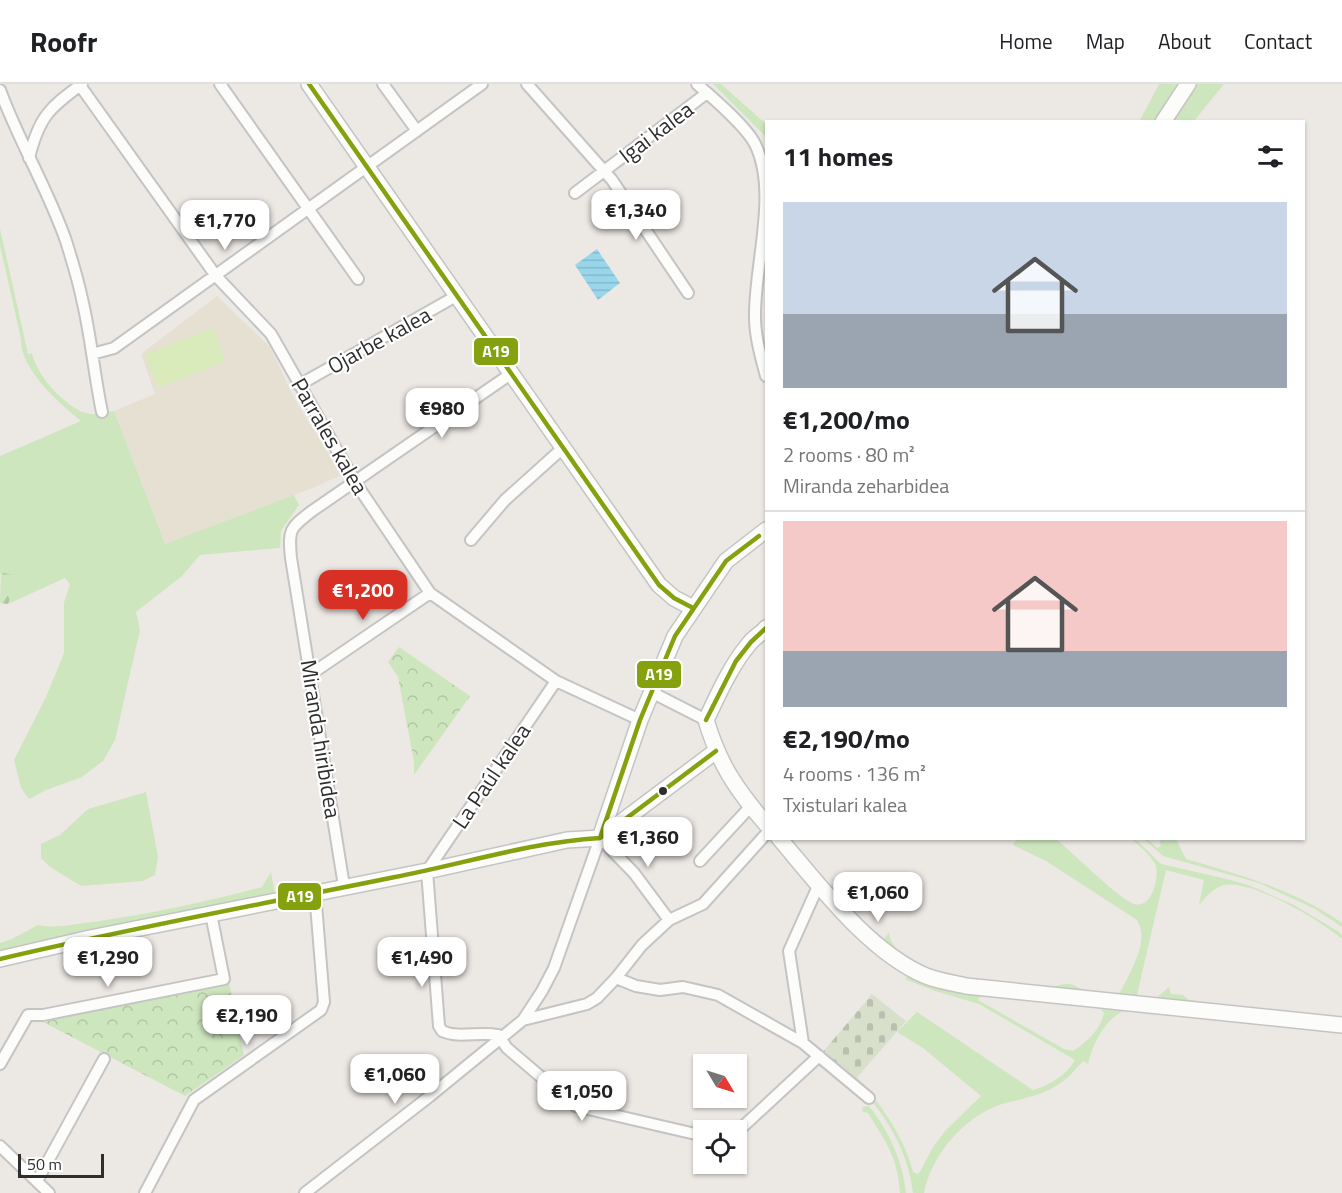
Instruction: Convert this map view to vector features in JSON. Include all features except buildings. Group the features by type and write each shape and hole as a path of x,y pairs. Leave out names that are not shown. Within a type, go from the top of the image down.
{"street":[{"path":"29,158 35,133 42,120 59,101 81,84"},
{"name":"Parrales kalea","path":"81,84 216,276 271,334 355,482 430,593 556,681 640,720"},
{"path":"220,84 358,279"},
{"path":"309,84 659,585 674,598 693,608"},
{"path":"383,84 417,131"},
{"path":"92,354 114,348 482,84"},
{"path":"527,84 612,180 688,293"},
{"path":"697,84 740,125 754,142 759,156 765,184 760,266 754,314 755,331 765,372"},
{"path":"1164,120 1188,84"},
{"path":"0,90 13,125 52,206 65,241 82,298 94,377 102,412"},
{"name":"Igai kalea","path":"576,193 707,93"},
{"name":"Ojarbe kalea","path":"299,385 458,295"},
{"name":"Miranda hiribidea","path":"345,886 289,537 291,529 299,521 512,373"},
{"path":"471,540 505,500 564,447"},
{"path":"305,1193 502,1039 523,1020 535,1003 554,968 640,720 675,636 726,561 764,534"},
{"path":"311,674 430,593"},
{"path":"764,636 750,642 721,689 706,720 716,752 728,775 765,823"},
{"name":"La Paúl kalea","path":"427,871 556,681"},
{"path":"653,693 706,720"},
{"path":"0,959 90,938 427,871 567,840 600,838 716,752"},
{"path":"700,861 751,806"},
{"path":"523,1020 587,1004 597,998 642,945 669,920 702,904 765,835"},
{"path":"600,838 634,873 669,920"},
{"path":"781,840 861,931 905,965 926,976 966,986 1342,1025"},
{"path":"427,871 439,1026 442,1031 498,1035 507,1048 576,1106 693,1133"},
{"path":"803,1043 789,951 819,884"},
{"path":"145,1193 194,1100 321,1010 324,1002 315,892"},
{"path":"0,1064 28,1015 43,1015 224,979 211,914"},
{"path":"616,978 636,986 660,990 683,987 718,995 803,1043 869,1098"},
{"path":"535,1003 546,1015"},
{"path":"747,1123 819,1056"},
{"path":"37,1181 104,1059"},
{"path":"0,1146 49,1193"}],"shaded area":[{"path":"217,296 270,347 295,400 342,475 165,545 114,411 155,394 141,354"}],"green space":[{"path":"713,84 721,84 765,123 765,136"},
{"path":"1159,84 1182,84 1158,120 1140,120"},
{"path":"1196,84 1224,84 1195,120 1172,120"},
{"path":"0,229 28,354 32,353 46,381 72,406 90,414 114,411 165,544 294,495 299,505 281,531 280,548 200,555 182,576 136,612 140,630 115,740 103,761 82,777 29,799 21,788 14,760 46,697 64,653 64,603 70,584 65,578 8,604 15,583 2,572 0,574 0,456 81,421 42,384 27,362 22,350 0,245"},
{"path":"213,328 225,361 158,388 145,354"},
{"path":"1,572 12,575 15,583 8,604 0,603"},
{"path":"399,647 470,696 414,775 414,762 398,677 388,662"},
{"path":"146,792 158,857 155,875 143,881 81,886 50,867 41,858 41,844 60,835 88,809"},
{"path":"1016,840 1057,840 1127,900 1140,904 1150,898 1157,872 1154,862 1133,840 1136,840 1161,864 1251,886 1294,905 1339,932 1342,939 1303,912 1251,888 1236,885 1220,886 1199,905 1204,880 1166,870 1136,999 1133,1001 992,986 952,979 915,966 882,942 889,932 895,947 910,959 932,969 985,982 1034,987 1069,984 1097,994 1118,994 1138,955 1141,937 1137,920 1046,861 1013,845"},
{"path":"1145,840 1157,848 1161,846 1159,840 1176,840 1186,859 1247,878 1286,892 1324,911 1342,923 1342,927 1315,909 1259,883 1163,856"},
{"path":"271,872 275,895 0,952 0,943 38,925 58,926 93,922 199,903 262,887"},
{"path":"910,972 982,992 978,1000 1064,1049 1073,1051 1088,1040 1100,1025 1104,1013 1098,1005 1342,1029 1342,1033 1126,1010 1112,1019 1101,1032 1088,1064 1083,1061 1060,1084 1049,1090 999,1105 973,1119 961,1129 941,1152 924,1193 913,1193 906,1161 893,1132 885,1118 854,1081 857,1077 883,1110 904,1146 913,1172 917,1174 945,1131 981,1096 923,1048 897,1032 917,1012 1033,1090 1057,1079 1075,1060 979,1004 905,979"},
{"path":"229,983 244,1055 185,1096 43,1022"},
{"path":"1169,987 1171,994 1183,995 1189,1000 1297,1014 1155,999"},
{"path":"872,994 906,1021 854,1081 822,1053"},
{"path":"869,1106 894,1147 902,1170 906,1193 900,1193 897,1170 886,1142 868,1113 863,1112 862,1107"}],"water":[{"path":"597,249 620,283 598,300 575,265"}],"transit line":[{"name":"A19","path":"309,84 659,585 674,598 693,608"},
{"name":"A19","path":"600,838 640,720 675,636 726,561 759,536"},
{"name":"A19","path":"706,720 736,661 765,629"},
{"name":"A19","path":"600,838 716,751"},
{"name":"A19","path":"0,959 523,849 600,838"}]}
